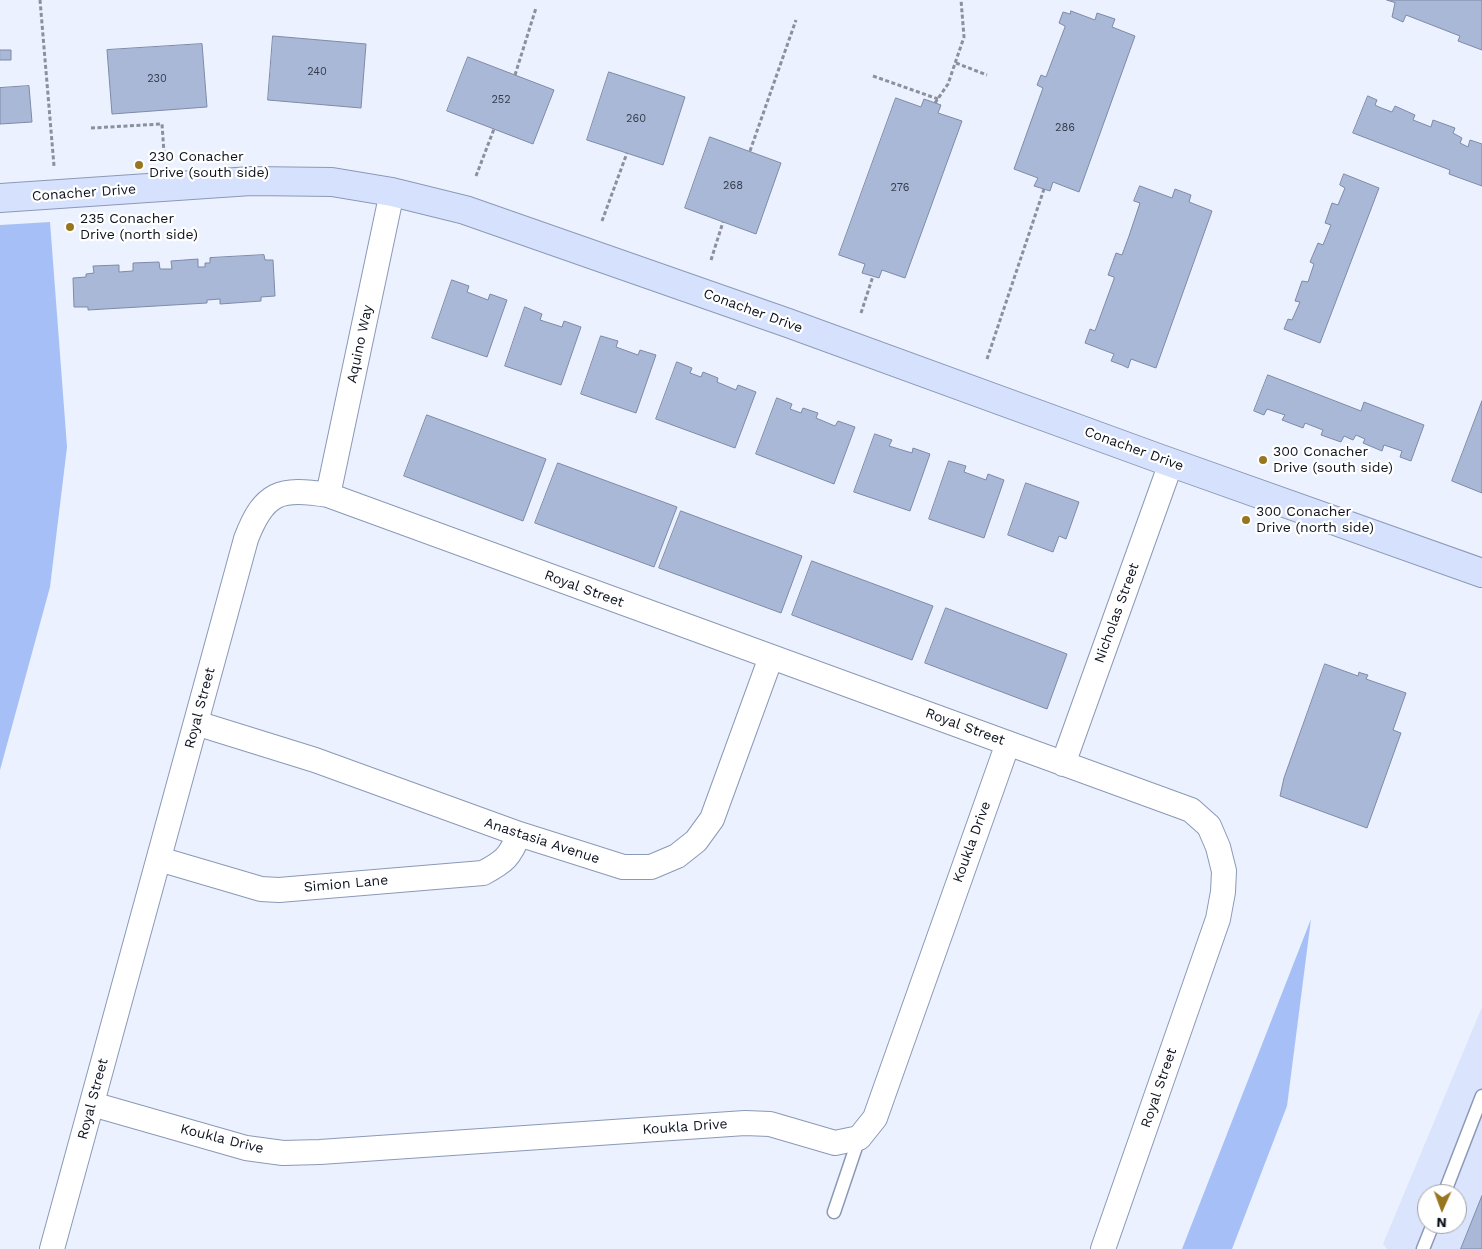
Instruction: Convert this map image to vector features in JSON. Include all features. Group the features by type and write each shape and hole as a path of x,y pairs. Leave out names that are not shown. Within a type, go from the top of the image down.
{"street":[{"name":"Conacher Drive","path":"0,198 251,181 332,182 392,192 465,210 788,323 1171,463 1482,573"},
{"name":"Aquino Way","path":"328,495 392,192"},
{"name":"Nicholas Street","path":"1063,764 1171,463"},
{"name":"Royal Street","path":"52,1249 246,539 254,518 266,502 284,493 304,491 328,495 1191,810 1209,826 1218,847 1224,872 1224,892 1218,919 1103,1249"},
{"name":"Anastasia Avenue","path":"196,723 315,760 519,834 622,867 651,867 677,856 696,841 712,819 771,657"},
{"name":"Koukla Drive","path":"92,1104 246,1148 283,1153 744,1123 770,1124 835,1143 859,1138 875,1118 1008,743"},
{"name":"Simion Lane","path":"159,859 262,888 279,890 483,873 496,866 512,853 519,834"}],"lane":[{"path":"1448,1184 1482,1096"},
{"path":"834,1212 859,1138"},
{"path":"1423,1249 1429,1234"}],"path":[{"path":"40,0 57,194"},
{"path":"935,103 948,84 964,37 961,0"},
{"path":"515,75 536,8"},
{"path":"750,151 796,20"},
{"path":"956,63 987,75"},
{"path":"873,76 938,99"},
{"path":"91,128 162,124 164,153"},
{"path":"476,176 494,129"},
{"path":"602,221 627,154"},
{"path":"987,359 1044,189"},
{"path":"710,260 723,222"},
{"path":"861,313 873,276"}],"shaded area":[{"path":"50,222 67,447 50,587 0,770 0,225"},
{"path":"1311,919 1287,1106 1232,1249 1182,1249"},
{"path":"1482,1007 1482,1249 1387,1249 1383,1244"}],"building":[{"path":"1387,0 1482,0 1482,50 1458,41 1460,36 1406,15 1403,22 1392,17 1395,3"},
{"path":"1071,11 1095,20 1097,13 1115,19 1112,27 1135,36 1079,192 1053,182 1050,191 1034,186 1038,178 1014,169 1043,88 1037,85 1041,75 1046,77 1065,27 1059,23 1063,12 1070,14"},
{"path":"273,36 366,44 361,108 268,100"},
{"path":"202,44 207,107 112,114 107,50"},
{"path":"0,50 11,50 11,60 0,60"},
{"path":"468,57 554,90 533,144 447,111"},
{"path":"609,72 685,97 663,165 587,140"},
{"path":"29,86 32,122 0,124 0,88"},
{"path":"1368,96 1377,100 1375,105 1379,107 1392,112 1395,106 1415,115 1413,120 1431,127 1433,120 1455,128 1453,133 1462,138 1460,143 1468,147 1470,140 1482,144 1482,186 1449,174 1450,170 1353,133"},
{"path":"896,98 921,107 924,99 941,105 938,113 962,121 905,278 882,270 879,278 862,273 865,264 839,255"},
{"path":"710,137 781,163 756,234 685,208"},
{"path":"1344,174 1379,188 1320,343 1284,329 1288,319 1292,320 1300,302 1295,301 1302,281 1308,282 1314,264 1310,262 1318,243 1323,245 1331,225 1325,223 1332,203 1338,205 1345,188 1340,185"},
{"path":"1140,186 1172,198 1175,189 1191,195 1189,202 1212,211 1156,368 1131,359 1128,368 1111,361 1114,354 1085,343 1090,329 1095,331 1114,279 1114,277 1108,275 1116,253 1122,255 1129,236 1140,203 1134,201"},
{"path":"264,255 265,260 273,260 275,296 261,297 261,301 220,304 220,299 207,300 207,303 88,310 88,307 74,307 73,278 86,277 86,274 94,273 93,266 119,265 119,272 133,271 133,263 159,262 160,269 172,269 171,261 198,259 198,267 205,267 205,263 210,263 210,258"},
{"path":"452,280 469,286 467,292 488,300 490,294 507,300 487,357 432,338"},
{"path":"525,307 542,314 540,320 562,327 564,321 581,327 561,385 505,366"},
{"path":"601,336 618,341 616,347 638,355 640,350 656,355 636,413 581,394"},
{"path":"677,362 692,368 690,373 701,377 703,372 718,378 717,382 736,390 738,385 756,392 735,448 656,419"},
{"path":"1268,375 1361,411 1364,402 1424,425 1411,461 1400,457 1402,451 1384,445 1382,451 1363,443 1365,439 1356,435 1353,440 1344,436 1341,442 1321,435 1323,430 1305,423 1303,428 1282,420 1285,415 1267,409 1264,415 1254,411"},
{"path":"777,398 792,404 790,409 801,413 803,408 818,413 816,418 835,426 838,421 855,427 834,484 756,454"},
{"path":"1482,401 1482,493 1452,481"},
{"path":"427,415 546,459 523,521 404,476"},
{"path":"875,434 892,440 889,446 912,453 913,448 930,454 910,511 854,492"},
{"path":"949,461 966,466 964,472 986,480 988,474 1004,480 984,538 929,519"},
{"path":"558,463 677,507 654,567 535,523"},
{"path":"1026,483 1079,502 1066,539 1059,536 1053,552 1008,535"},
{"path":"681,511 802,556 781,613 659,568"},
{"path":"812,561 933,606 912,660 792,615"},
{"path":"946,608 1067,654 1047,709 925,663"},
{"path":"1325,664 1358,676 1359,672 1368,675 1366,679 1406,693 1393,730 1401,733 1367,828 1280,796 1284,778"},
{"path":"1482,1196 1482,1249 1461,1249"}],"place":[{"name":"230 Conacher Drive (south side)","path":"139,165"},
{"name":"235 Conacher Drive (north side)","path":"70,227"},
{"name":"300 Conacher Drive (south side)","path":"1263,460"},
{"name":"300 Conacher Drive (north side)","path":"1246,520"}]}
